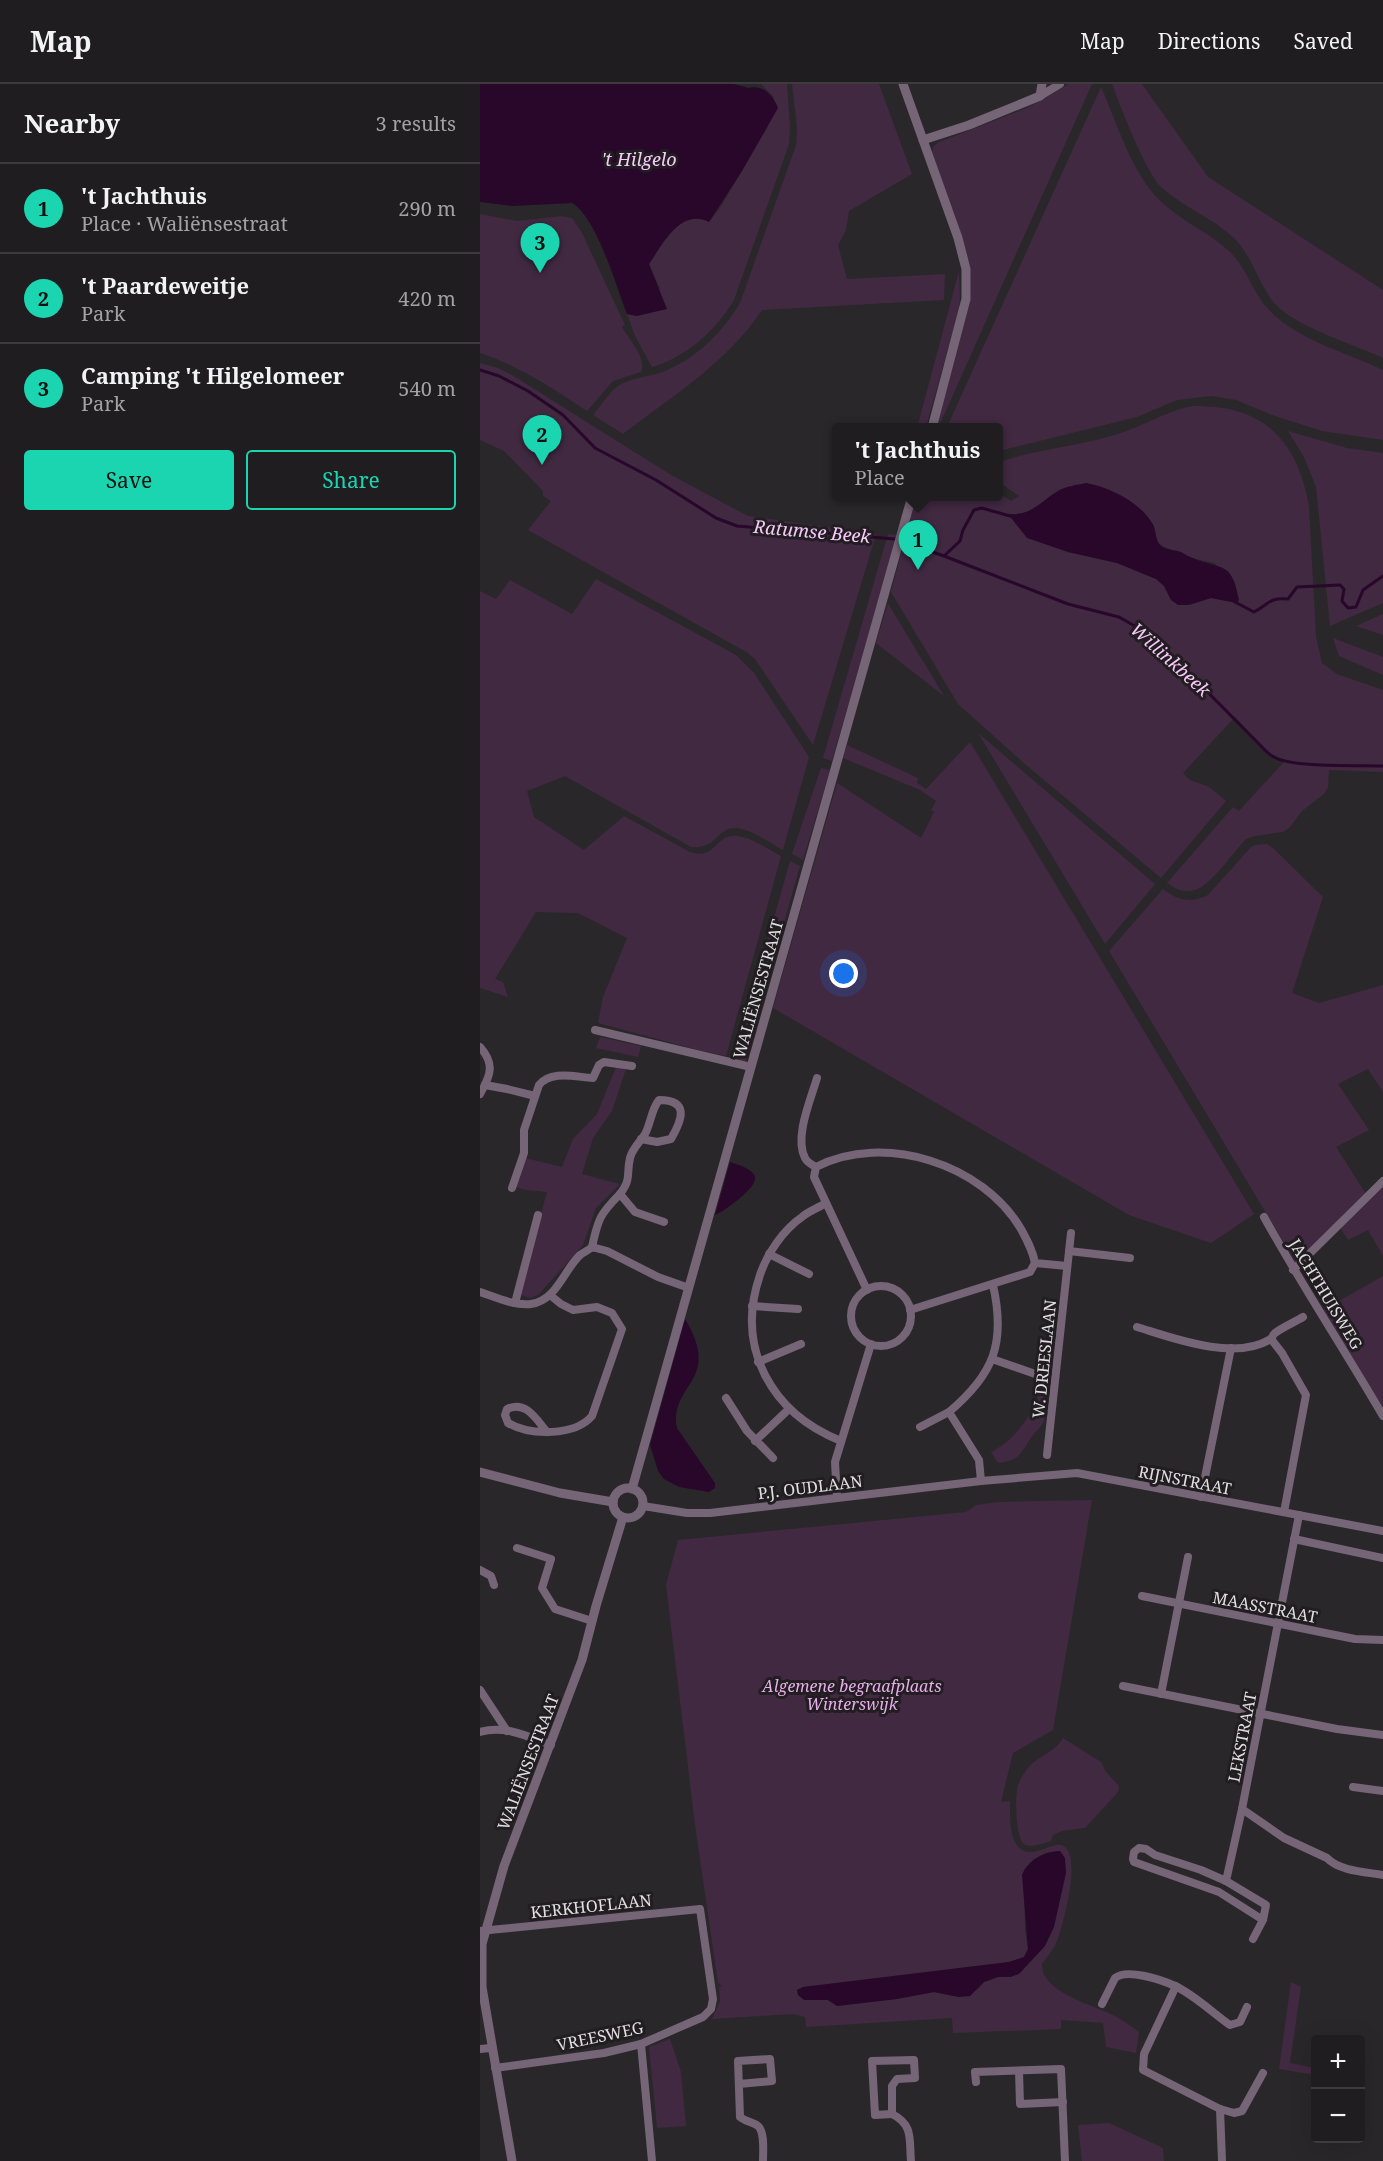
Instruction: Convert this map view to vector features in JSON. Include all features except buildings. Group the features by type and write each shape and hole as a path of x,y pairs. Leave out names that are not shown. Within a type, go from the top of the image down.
{"street":[{"path":"903,84 958,238 967,284 962,318 933,423"},
{"path":"1040,96 1042,84"},
{"path":"923,140 969,125 1040,96 1060,84"},
{"name":"WALIËNSESTRAAT","path":"632,1489 911,501"},
{"path":"596,1030 751,1067"},
{"path":"480,1047 489,1059 491,1073 480,1094"},
{"path":"512,1188 524,1153 524,1130 539,1085 552,1076 593,1078 599,1065 604,1062 632,1066"},
{"path":"816,1167 806,1160 801,1145 802,1130 817,1078"},
{"path":"485,1085 535,1096"},
{"path":"480,1292 514,1303 531,1304 550,1295 580,1255 592,1247 598,1221 603,1211 628,1183 630,1156 641,1139 645,1134 655,1104 659,1100 672,1100 678,1103 680,1107 679,1125 671,1139 657,1142 641,1139"},
{"path":"867,1290 814,1177 816,1167 825,1162 855,1155 882,1153 914,1156 952,1169 976,1183 998,1200 1016,1221 1034,1254 1034,1269 993,1285 910,1310"},
{"path":"1293,1270 1383,1181"},
{"path":"620,1194 635,1212 664,1222"},
{"path":"826,1203 801,1217 781,1238 770,1254 755,1291 752,1326 758,1362 769,1382 789,1409 821,1433 841,1441"},
{"path":"514,1303 538,1215"},
{"name":"JACHTHUISWEG","path":"1264,1217 1293,1270 1330,1325 1383,1416"},
{"name":"W. DREESLAAN","path":"1047,1455 1071,1233"},
{"path":"592,1247 607,1251 658,1277 689,1288"},
{"path":"1069,1251 1130,1258"},
{"path":"770,1254 809,1274"},
{"path":"1035,1263 1067,1266"},
{"path":"920,1427 949,1412 970,1394 986,1371 992,1359 998,1331 997,1303 993,1285"},
{"path":"877,1286 888,1287 898,1292 906,1300 910,1310 910,1323 905,1334 895,1342 883,1346 861,1339 854,1329 851,1318 852,1307 858,1297 877,1286"},
{"path":"547,1432 528,1409 517,1406 507,1409 505,1415 508,1423 517,1429 547,1432 576,1428 585,1424 592,1416 622,1329 612,1313 597,1307 573,1310 550,1295"},
{"path":"752,1306 798,1309"},
{"path":"1137,1327 1193,1344 1231,1348 1259,1344 1271,1339 1274,1334 1303,1317"},
{"path":"1271,1339 1282,1353 1306,1395 1284,1512"},
{"path":"758,1362 801,1344"},
{"path":"837,1497 835,1462 871,1344"},
{"path":"1201,1497 1231,1348"},
{"path":"992,1359 1038,1376"},
{"path":"726,1398 755,1441 773,1458"},
{"path":"755,1441 789,1409"},
{"path":"949,1412 979,1460 981,1481"},
{"path":"480,1472 560,1493 613,1502"},
{"name":"RIJNSTRAAT","path":"981,1481 1077,1473 1383,1531"},
{"name":"P.J. OUDLAAN","path":"643,1506 710,1514 981,1481"},
{"path":"632,1489 641,1495 643,1506 641,1511 633,1517 622,1517 617,1514 613,1502 614,1497 621,1490 632,1489"},
{"name":"LEKSTRAAT","path":"1226,1881 1299,1515"},
{"name":"WALIËNSESTRAAT","path":"512,2161 491,2048 481,1966 482,1931 504,1866 582,1660 622,1517"},
{"path":"1294,1539 1383,1558"},
{"path":"517,1548 551,1559 542,1588 555,1610 592,1621"},
{"path":"1161,1694 1188,1557"},
{"path":"480,1570 491,1576 494,1585"},
{"name":"MAASSTRAAT","path":"1142,1596 1355,1639 1383,1640"},
{"path":"1123,1686 1357,1733 1383,1735"},
{"path":"480,1690 507,1731"},
{"path":"480,1732 494,1728 515,1731 551,1745"},
{"path":"1353,1787 1383,1791"},
{"path":"1242,1809 1284,1838 1327,1858 1332,1863 1358,1871 1383,1875"},
{"path":"1254,1939 1263,1920 1266,1905 1226,1881 1155,1855 1146,1849 1139,1848 1133,1855 1132,1859 1139,1864 1219,1892 1263,1920"},
{"name":"KERKHOFLAAN","path":"482,1931 700,1909"},
{"name":"VREESWEG","path":"495,2068 604,2053 641,2044 703,2017 711,2008 713,1999 700,1909"},
{"path":"1102,2004 1112,1982 1119,1975 1146,1977 1176,1986 1230,2025 1240,2022 1247,2007"},
{"path":"1176,1986 1144,2054 1143,2070 1220,2109 1234,2113 1242,2111 1263,2073"},
{"path":"641,2044 652,2161"},
{"path":"480,2049 491,2048"},
{"path":"739,2084 772,2081 770,2059 738,2061 740,2117 758,2126 761,2130 763,2161"},
{"path":"892,2114 892,2086 897,2079 915,2078 914,2060 872,2061 875,2115 892,2114 902,2119 909,2128 910,2161"},
{"path":"976,2082 975,2073 1061,2069 1065,2161"},
{"path":"1019,2071 1020,2104 1063,2102"},
{"path":"1220,2109 1222,2161"}],"green space":[{"path":"761,84 787,84 789,144 734,300 719,322 699,341 677,357 652,367 635,336 627,314 637,316 660,289 649,264 666,238 673,230 689,220 699,219 709,222 720,208 767,128 774,97"},
{"path":"792,84 879,84 912,174 849,211 846,230 838,245 847,279 945,274 944,300 762,310 733,346 716,362 623,434 593,415 611,392 623,383 662,372 686,360 716,335 740,303 796,145 797,127"},
{"path":"1069,84 1092,84 939,423 937,421 970,296 932,150 939,142 1027,108"},
{"path":"1112,84 1142,84 1208,177 1383,290 1383,358 1306,325 1292,317 1271,299 1245,251 1233,237 1169,194 1155,179 1134,138"},
{"path":"1101,87 1135,167 1154,195 1173,212 1229,251 1241,265 1264,304 1282,321 1323,345 1383,370 1383,440 1322,431 1272,415 1236,400 1212,396 1177,400 1137,417 1003,450 1003,423 949,423"},
{"path":"480,214 517,221 561,216 572,218 582,233 625,325 622,326 623,329 640,356 641,372 613,381 587,411 522,371 480,353"},
{"path":"959,271 958,314 927,423 918,423"},
{"path":"480,363 512,375 671,475 748,516 876,534 813,745 755,659 748,653 528,530 551,501 543,496 543,491 504,451 480,440"},
{"path":"1193,406 1218,407 1239,412 1273,430 1285,445 1296,462 1309,506 1316,637 1322,663 1337,674 1383,690 1383,772 1329,770 1328,787 1324,794 1302,811 1290,827 1283,832 1246,839 1205,885 1187,891 1167,883 1233,807 1239,811 1284,762 1265,750 1235,717 1183,773 1190,780 1209,787 1226,801 1161,878 1025,764 958,704 891,592 915,501 1003,501 1003,496 1011,501 1019,496 1003,485 1003,461 1118,434","holes":["1086,483 1110,490 1138,508 1153,524 1158,542 1162,546 1192,558 1214,563 1235,582 1239,600 1237,603 1211,598 1201,601 1171,599 1164,586 1156,579 1117,563 1054,547 1009,514 1019,515 1048,500 1059,490"]},
{"path":"1288,431 1347,448 1383,453 1383,603 1330,626 1316,487 1304,457"},
{"path":"888,534 897,535 832,761 823,758"},
{"path":"596,579 736,655 754,673 809,757 783,850 740,828 728,829 706,845 691,847 565,776 527,791 534,817 584,850 624,816 690,852 705,853 721,840 738,836 745,837 781,856 726,1056 598,1023 603,997 627,938 578,913 536,912 495,979 503,982 508,997 480,988 480,591 496,599 510,580 572,614"},
{"path":"888,603 889,605 944,696 876,643"},
{"path":"1383,614 1383,635 1356,626"},
{"path":"1333,638 1383,657 1383,675 1339,656"},
{"path":"978,733 1155,884 1105,944 980,736"},
{"path":"970,742 1254,1214 1211,1243 1129,1215 773,1008 837,783 921,838 934,812 931,810 936,801 920,790 843,758 847,745 918,778 917,783 926,789"},
{"path":"821,768 830,770 803,860 792,854"},
{"path":"1267,844 1323,897 1292,993 1319,1003 1383,985 1383,1092 1368,1069 1338,1084 1369,1130 1336,1147 1366,1194 1296,1263 1109,951 1163,889 1184,900 1202,898 1208,895 1251,847"},
{"path":"790,861 800,866 763,997 753,992"},
{"path":"752,1002 762,1004 745,1062 737,1059"},
{"path":"600,1037 641,1046 638,1057 596,1048"},
{"path":"616,1067 626,1069 612,1111 593,1138 582,1174 620,1184 596,1208 583,1245 538,1295 530,1298 518,1294 547,1192 516,1187 525,1158 562,1167 573,1139 597,1114"},
{"path":"1383,1185 1383,1256 1368,1230 1348,1240 1340,1227"},
{"path":"1383,1276 1383,1410 1323,1310"},
{"path":"1048,1392 1046,1414 1041,1427 1016,1458 998,1463 991,1452 1014,1435 1030,1414 1038,1397"},
{"name":"Algemene begraafplaats Winterswijk","path":"1092,1500 1053,1730 1013,1753 1001,1802 1010,1801 1013,1837 1021,1849 1028,1852 1038,1851 1061,1845 1068,1850 1071,1860 1070,1889 1063,1920 1056,1944 1042,1964 1044,1974 1049,1982 1069,1996 1115,2016 1139,2032 1136,2053 1106,2047 1103,2023 1061,2020 1061,2029 953,2033 952,2018 806,2027 805,2017 793,2014 712,2019 720,2001 719,1987 722,1986 718,1983 695,1825 666,1585 678,1540 966,1512 976,1505 998,1502","holes":["1027,1867 1038,1954 1018,1974 984,1982 978,1989 959,1997 934,1992 837,2006 828,2000 804,2000 797,1990 803,1987 1009,1962 1024,1957 1028,1949 1025,1931 1024,1870"]},
{"path":"1063,1738 1101,1762 1106,1772 1119,1786 1118,1792 1085,1828 1062,1831 1053,1835 1051,1841 1037,1845 1024,1844 1017,1825 1018,1785 1029,1767 1055,1748"},
{"path":"1291,1982 1301,1987 1290,2063 1311,2067 1311,2074 1279,2069"},
{"path":"670,2039 681,2072 686,2126 657,2128 649,2047"},
{"path":"1109,2123 1163,2148 1164,2161 1082,2161 1078,2125"}],"water":[{"name":"'t Hilgelo","path":"480,84 734,84 763,89 778,108 742,171 709,222 699,219 681,224 666,238 649,264 667,309 637,316 627,314 597,237 590,223 572,203 513,206 480,202"},
{"path":"1086,483 1114,492 1140,508 1154,526 1158,542 1163,547 1225,569 1233,578 1239,600 1237,603 1211,598 1189,605 1178,605 1171,600 1164,586 1156,579 1117,563 1068,552 1027,538 1008,514 1030,511 1061,489"},
{"path":"730,1162 752,1172 755,1180 739,1199 715,1215"},
{"path":"685,1319 695,1340 699,1356 697,1369 680,1401 677,1428 715,1483 715,1488 709,1492 679,1487 664,1479 658,1471 650,1445"},
{"path":"1060,1851 1065,1858 1066,1873 1054,1927 1045,1946 1019,1974 984,1982 970,1996 959,1997 934,1992 837,2006 828,2000 804,2000 798,1995 797,1990 803,1987 1009,1962 1024,1957 1028,1949 1022,1875 1037,1857"}],"waterway":[{"name":"Ratumse Beek","path":"480,370 499,376 528,391 563,415 595,448 656,480 716,518 737,526 895,539 944,556 960,541 974,510 982,508 1010,516"},
{"name":"Willinkbeek","path":"944,556 1068,604 1119,617 1140,629 1164,648 1274,757 1296,763 1383,766"},
{"name":"Ratumse Beek","path":"1235,602 1254,612 1273,600 1288,599 1297,587 1340,585 1344,589 1342,601 1348,608 1356,607 1363,590 1383,576"}],"place":[{"name":"Camping 't Hilgelomeer","path":"540,273"},
{"name":"'t Paardeweitje","path":"542,465"},
{"name":"'t Jachthuis","path":"918,570"}]}
